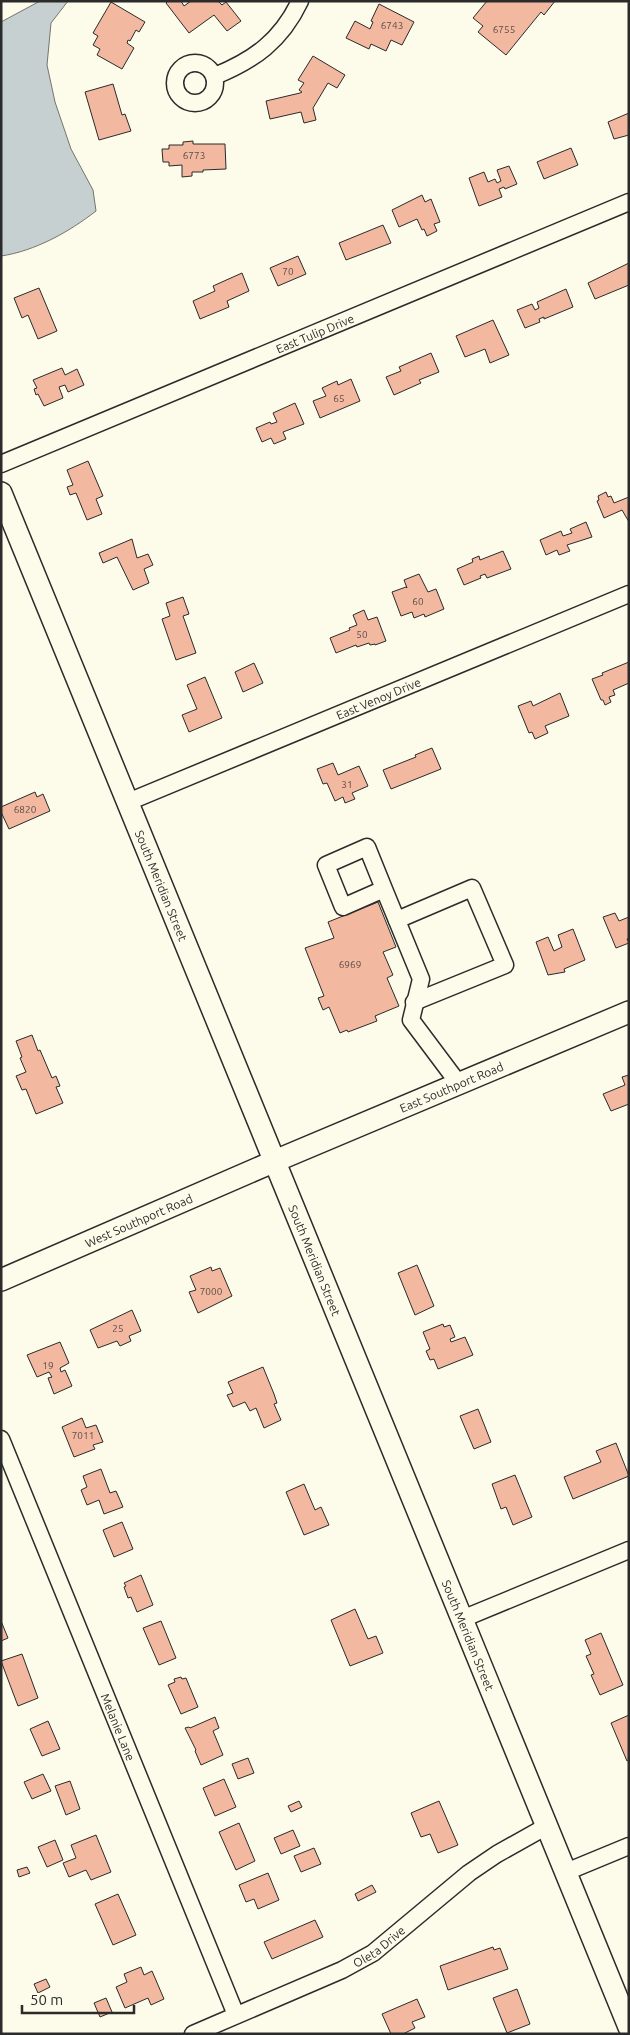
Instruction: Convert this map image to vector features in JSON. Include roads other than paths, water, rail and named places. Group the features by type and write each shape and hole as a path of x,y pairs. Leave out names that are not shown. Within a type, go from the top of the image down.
{"main road":[{"name":"South Meridian Street","path":"1,493 8,528 128,802 629,2027"},
{"name":"East Southport Road","path":"275,1161 629,1012"},
{"name":"West Southport Road","path":"1,1280 275,1161"}],"street":[{"path":"215,76 240,66 268,45 287,24 300,1"},
{"name":"East Tulip Drive","path":"1,464 629,202"},
{"name":"East Venoy Drive","path":"128,802 629,594"},
{"path":"398,920 472,888 505,965 414,1002"},
{"path":"384,889 421,979 414,1002 412,1020 459,1084"},
{"name":"Melanie Lane","path":"1,1439 236,2015"},
{"path":"462,1619 629,1550"},
{"name":"Oleta Drive","path":"193,2034 342,1970 373,1953 469,1873 497,1854 546,1826"},
{"path":"566,1872 629,1846"}]}
